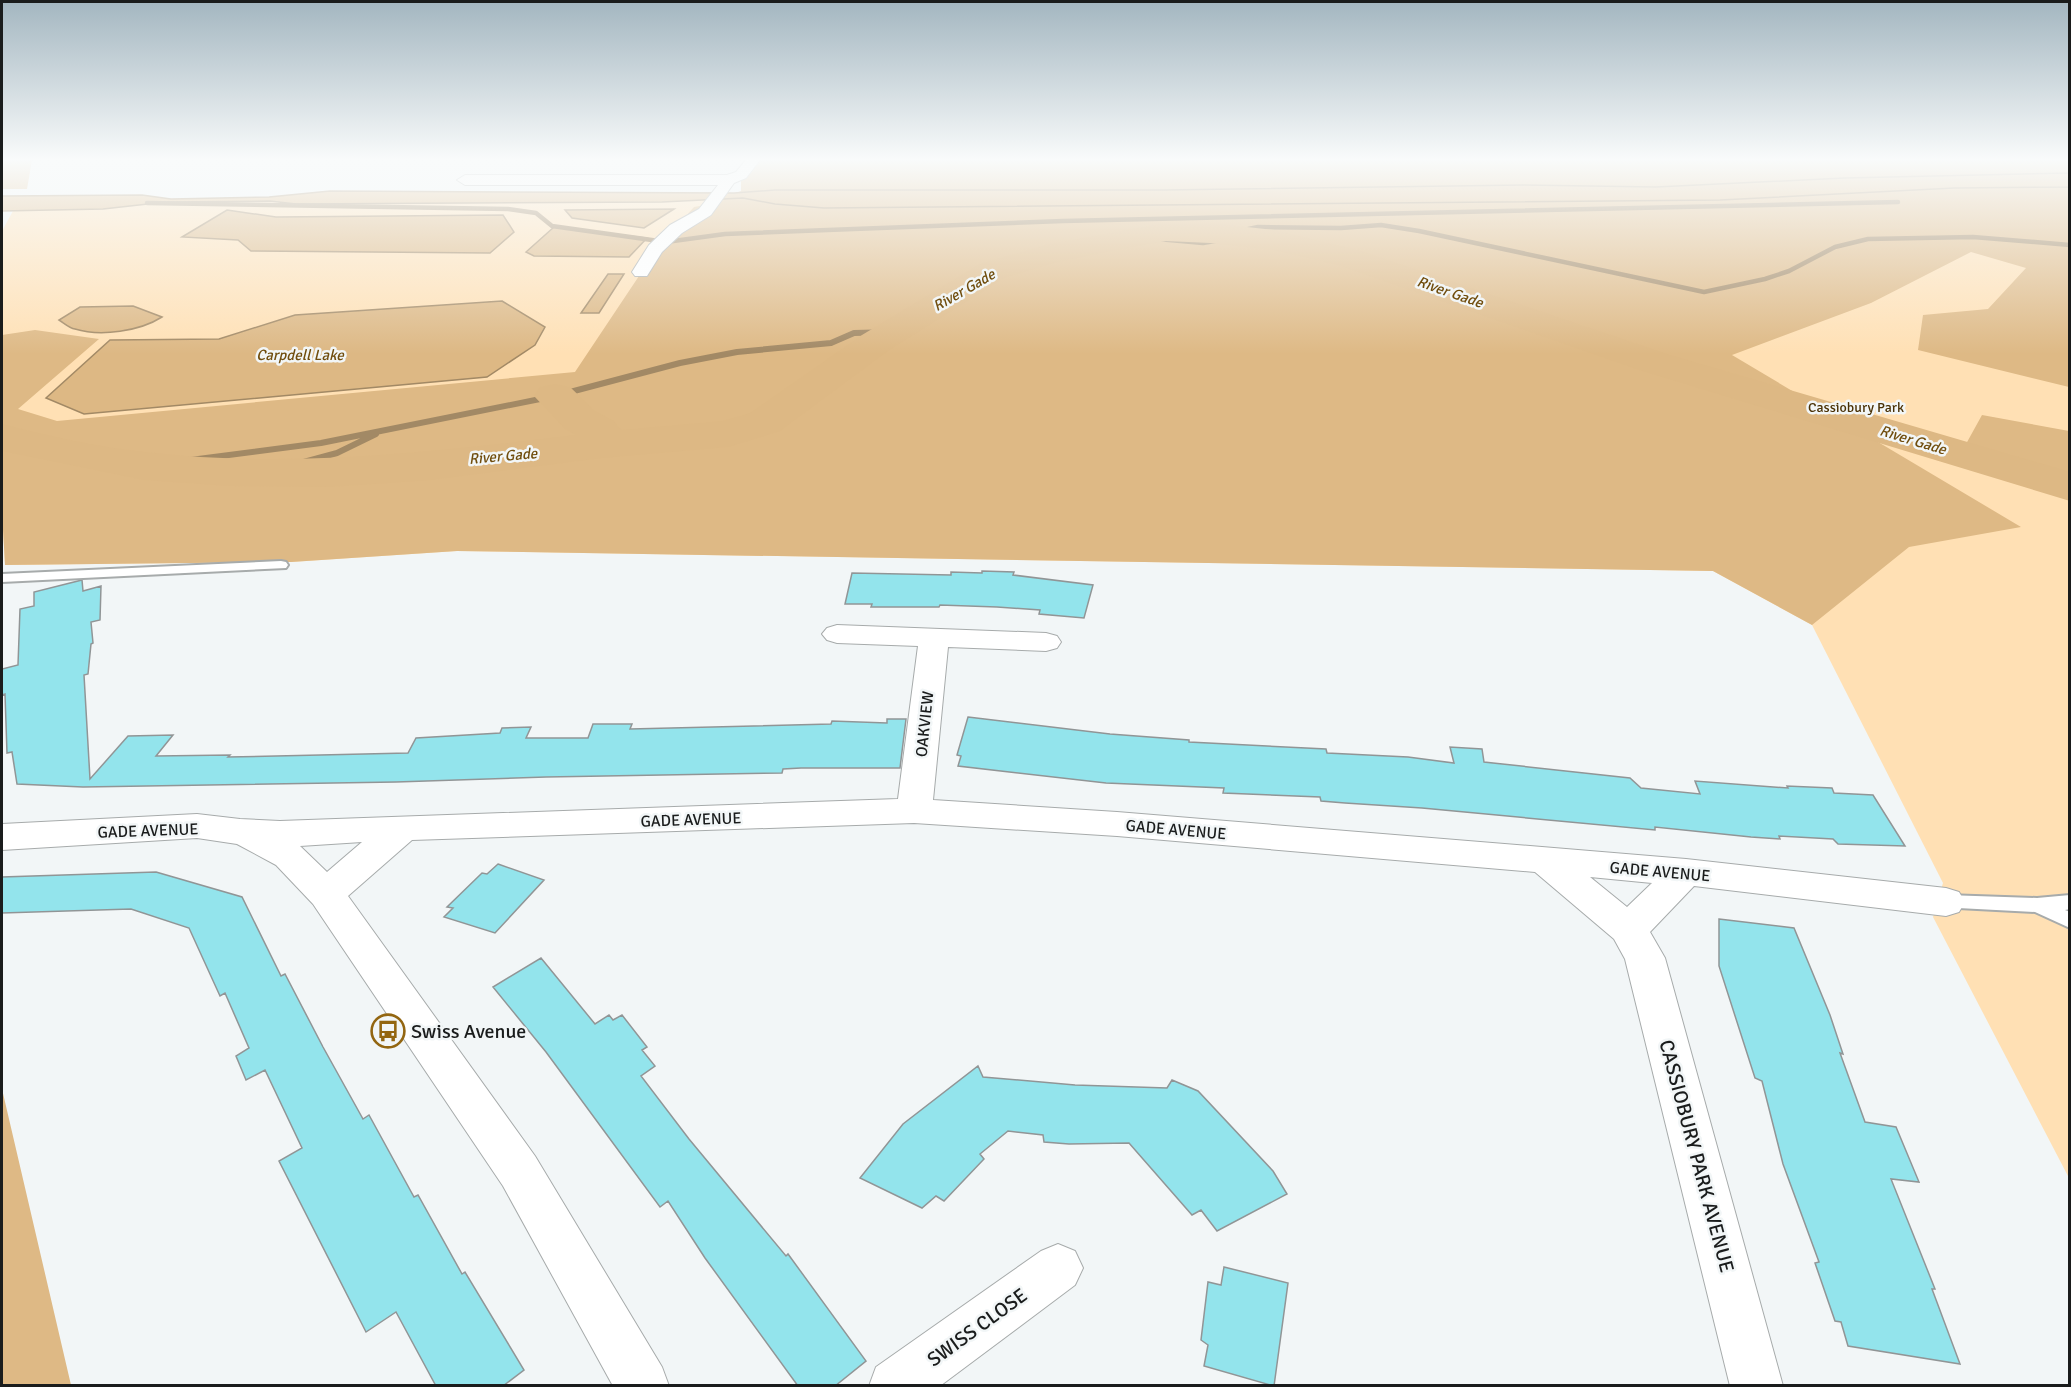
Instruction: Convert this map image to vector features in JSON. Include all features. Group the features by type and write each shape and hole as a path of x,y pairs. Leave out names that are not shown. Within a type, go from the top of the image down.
{"street":[{"path":"641,272 663,242 684,225"},
{"path":"837,634 1046,642"},
{"name":"OAKVIEW","path":"915,811 934,638"},
{"name":"GADE AVENUE","path":"2,837 197,826 240,832 280,834 915,811 1117,824 1544,860 1686,873 1946,902"},
{"path":"326,894 403,828"},
{"path":"240,832 289,856 326,894 519,1171 643,1386"},
{"name":"CASSIOBURY PARK AVENUE","path":"1544,860 1628,929 1645,958 1757,1386"},
{"path":"1628,929 1686,873"},
{"name":"SWISS CLOSE","path":"896,1386 1058,1268"}],"lane":[{"path":"2,578 281,565"},
{"path":"1946,902 2037,905 2070,902"},
{"path":"2037,905 2070,921"}],"green space":[{"name":"Cassiobury Park","path":"5,225 2069,225 2069,1178 1933,917 1943,883 1812,625 1713,571 457,551 291,562 5,565 2,511 2,231"}],"shaded area":[{"name":"Cassiobury Park","path":"678,225 2069,225 2069,387 1918,350 1923,315 1988,309 2026,268 1971,252 1871,303 1732,355 2021,527 1909,547 1812,625 1713,571 457,551 291,562 5,565 2,511 2,335 35,330 99,339 18,409 57,421 575,372 659,246"},
{"path":"1982,415 2069,431 2069,487 1966,444"},
{"path":"2,1089 71,1385 2,1385"}],"water":[{"path":"202,225 509,225 514,232 490,253 251,251 238,240 182,237"},
{"path":"620,225 649,225 644,228"},
{"path":"554,227 647,238 629,257 534,256 526,252"},
{"path":"608,274 624,274 599,313 581,313"},
{"name":"Carpdell Lake","path":"502,301 545,327 535,345 487,377 84,414 46,398 110,340 219,339 295,315"},
{"path":"133,306 162,317 143,326 108,332 85,331 69,327 59,320 80,307"}],"building":[{"path":"982,571 1014,572 1013,575 1093,585 1084,618 1039,614 1040,610 997,607 940,605 939,607 871,607 872,604 845,604 852,573 951,575 951,572 982,573"},
{"path":"82,580 83,591 101,586 100,620 91,622 93,643 91,644 88,674 84,675 90,779 128,736 173,735 156,756 230,755 228,757 408,753 416,738 500,733 502,728 531,727 526,738 588,738 593,724 632,724 630,729 831,724 832,721 887,723 887,719 906,719 900,768 801,768 783,769 782,773 396,782 83,787 17,784 12,752 7,753 2,669 18,665 20,609 34,606 34,592"},
{"path":"968,717 1110,734 1189,740 1189,742 1326,749 1327,753 1408,757 1454,763 1450,747 1482,749 1484,762 1630,778 1641,788 1700,794 1695,781 1788,788 1787,786 1832,788 1834,793 1873,795 1905,846 1838,844 1833,839 1779,836 1780,839 1655,827 1655,830 1321,801 1320,797 1223,793 1224,788 1106,783 958,766 961,756 957,755"},
{"path":"498,864 544,880 495,933 444,917 453,908 447,907 482,873 487,874"},
{"path":"156,872 242,897 281,976 285,974 363,1119 369,1115 414,1197 418,1195 462,1274 465,1272 524,1370 503,1386 436,1386 396,1312 366,1332 279,1161 302,1148 265,1070 246,1080 236,1056 249,1048 225,993 220,996 189,928 131,909 2,913 2,877"},
{"path":"1719,919 1794,928 1830,1015 1843,1054 1840,1053 1865,1122 1896,1127 1919,1182 1891,1179 1935,1289 1932,1289 1960,1364 1848,1346 1841,1322 1835,1321 1815,1263 1819,1262 1783,1164 1762,1081 1755,1078 1719,966"},
{"path":"541,958 595,1024 609,1015 613,1020 622,1015 647,1047 642,1050 655,1066 641,1076 689,1139 786,1256 788,1254 866,1361 835,1386 798,1386 705,1258 668,1201 660,1207 546,1052 493,987"},
{"path":"978,1066 983,1077 1075,1085 1167,1088 1172,1080 1198,1091 1273,1171 1287,1194 1217,1231 1201,1210 1192,1215 1129,1143 1044,1142 1043,1135 1008,1131 980,1154 984,1159 944,1201 936,1196 922,1208 860,1178 903,1124"},
{"path":"1224,1267 1288,1283 1274,1386 1204,1366 1208,1345 1201,1340 1208,1282 1221,1285"}],"waterway":[{"path":"550,225 666,242 725,234 966,225"},
{"path":"1225,234 1258,227 1341,228 1381,225 1419,231 1704,292 1765,279 1789,271 1835,247 1868,239 1973,237 2070,245"},
{"name":"River Gade","path":"602,445 728,434 765,422 875,343 992,271 1050,254 1116,240 1166,232 1210,233 1274,240 1349,258 1653,362 2070,487"},
{"path":"1135,237 1203,243 1245,236"},
{"path":"144,466 321,443 555,396 680,363 737,352 831,343 854,333 893,332"},
{"path":"555,396 580,420 599,430 602,445"},
{"path":"267,472 337,453 376,434"},
{"name":"River Gade","path":"2,437 24,444 144,466 230,472 330,473 431,466 602,445"}],"place":[{"name":"Swiss Avenue","path":"388,1031"}]}
